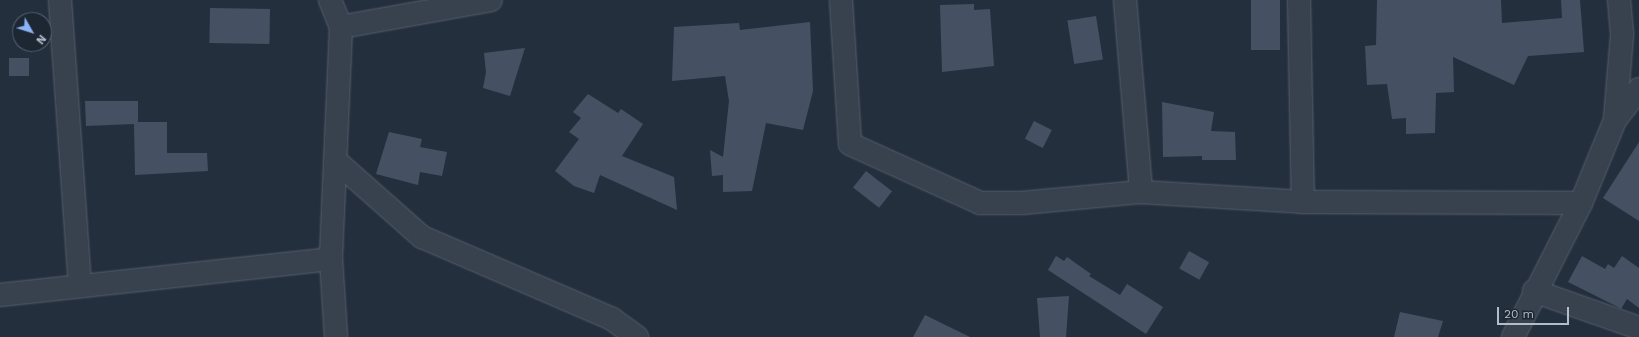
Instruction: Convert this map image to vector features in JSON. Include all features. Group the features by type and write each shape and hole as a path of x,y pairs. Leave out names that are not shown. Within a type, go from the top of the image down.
{"street":[{"path":"60,0 80,285"},
{"path":"330,0 341,27 331,259 336,337"},
{"path":"341,27 491,0"},
{"path":"841,0 850,144 980,203 1022,203 1141,192 1303,202 1581,203"},
{"path":"1125,0 1141,192"},
{"path":"1299,0 1303,202"},
{"path":"1615,120 1622,34 1619,0"},
{"path":"1513,337 1534,291 1581,203 1615,120 1639,89"},
{"path":"336,161 422,237 613,328 637,337"},
{"path":"0,295 80,285 331,259"},
{"path":"1534,291 1639,328"}],"building":[{"path":"1251,0 1280,0 1280,50 1251,50"},
{"path":"1377,0 1501,0 1502,23 1562,18 1561,0 1580,0 1584,52 1528,56 1514,85 1453,57 1454,92 1436,93 1435,133 1406,134 1406,118 1392,119 1387,84 1367,85 1365,46 1376,45"},
{"path":"974,4 974,10 990,9 994,66 942,72 940,5"},
{"path":"210,8 270,9 269,44 209,43"},
{"path":"1096,16 1103,59 1074,64 1067,21"},
{"path":"810,22 813,91 803,130 766,123 752,191 723,192 723,175 712,176 710,150 723,157 729,101 725,76 672,81 674,27 739,23 740,30"},
{"path":"525,48 510,96 483,88 486,72 484,53"},
{"path":"9,58 29,58 29,76 9,76"},
{"path":"588,94 618,113 621,109 643,124 622,156 674,177 677,210 600,175 594,193 574,186 555,171 579,139 569,132 581,118 573,112"},
{"path":"85,101 138,101 138,122 167,122 167,153 207,153 208,171 135,175 134,124 86,126"},
{"path":"1162,102 1214,112 1211,131 1235,132 1236,160 1202,160 1202,156 1163,157"},
{"path":"1034,121 1052,130 1043,148 1025,139"},
{"path":"389,132 422,139 420,147 447,152 442,176 420,172 418,185 376,174"},
{"path":"1639,142 1639,221 1603,198"},
{"path":"866,171 892,191 879,208 853,188"},
{"path":"1189,251 1209,262 1199,280 1179,268"},
{"path":"1056,256 1064,261 1067,257 1091,274 1089,276 1120,295 1127,284 1163,307 1146,334 1048,270"},
{"path":"1582,256 1605,269 1608,264 1614,268 1622,256 1639,268 1639,308 1627,299 1621,309 1568,282"},
{"path":"1069,296 1066,337 1040,337 1037,298"},
{"path":"1400,312 1443,321 1438,337 1394,337"},
{"path":"925,315 970,337 913,337"}]}
